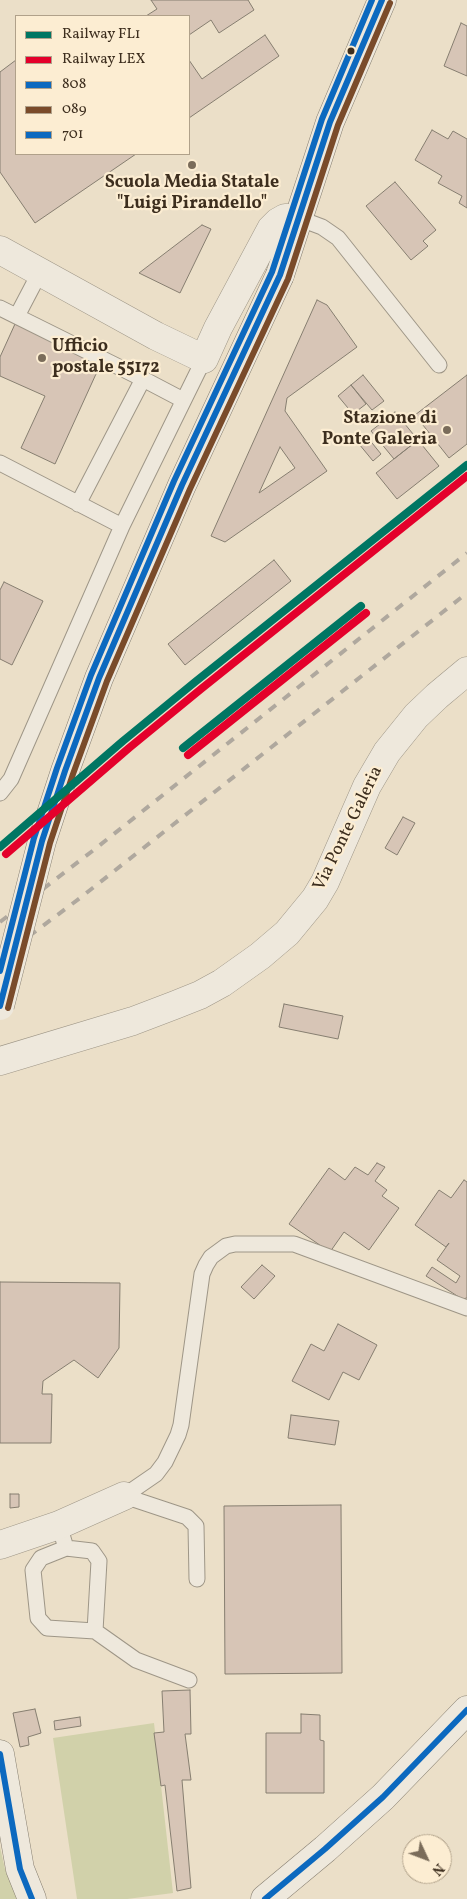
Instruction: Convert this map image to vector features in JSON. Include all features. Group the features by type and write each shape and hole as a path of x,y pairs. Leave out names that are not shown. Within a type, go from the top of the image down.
{"main road":[{"path":"0,1006 20,922 45,832 99,678 182,485 280,275 330,122 382,0"},
{"path":"0,250 156,336 204,359 222,320 271,229 285,218 298,218"},
{"name":"Via Ponte Galeria","path":"0,1061 133,1021 175,1006 222,983 260,956 286,933 315,899 325,882 368,786 387,752 423,709 467,671"},
{"path":"0,1546 63,1536 124,1496"},
{"path":"265,1899 369,1810 467,1710"},
{"path":"0,1754 20,1869 32,1899"}],"lane":[{"path":"298,218 327,230 338,238 439,365"},
{"path":"17,316 40,272"},
{"path":"0,308 183,400"},
{"path":"0,793 11,779 122,526 204,359"},
{"path":"78,504 143,380"},
{"path":"0,462 122,526"},
{"path":"124,1496 156,1474 165,1462 178,1435 181,1426 202,1274 211,1257 226,1246 235,1244 303,1246 467,1308"},
{"path":"124,1496 187,1518 196,1526 197,1579"},
{"path":"95,1631 99,1561 92,1551 63,1536 41,1558 33,1570 38,1618 47,1628 95,1631 136,1660 189,1680"}],"green space":[{"path":"154,1723 173,1893 127,1899 77,1899 53,1738"},
{"path":"0,1847 5,1869 18,1899 0,1899"}],"building":[{"path":"151,0 248,0 254,10 219,33 211,20 190,34 190,15 148,15 157,9"},
{"path":"461,23 467,26 467,76 444,66"},
{"path":"265,35 279,56 190,117 190,61 202,79"},
{"path":"15,61 15,155 135,155 35,223 0,172 0,72"},
{"path":"432,130 448,139 453,131 467,139 467,208 459,203 462,196 438,183 442,176 415,160"},
{"path":"395,182 436,230 423,241 428,246 411,260 366,206"},
{"path":"202,225 211,229 180,293 139,273"},
{"path":"317,300 327,305 357,347 287,398 285,411 327,471 225,542 211,536","holes":["280,447 295,468 259,493"]},
{"path":"15,324 101,363 55,464 21,448 45,396 0,376 0,357"},
{"path":"363,375 384,401 372,410 351,385"},
{"name":"Stazione di Ponte Galeria","path":"467,375 467,444 449,458 415,415"},
{"path":"351,385 366,404 353,414 338,396"},
{"path":"395,412 418,440 394,459 371,431"},
{"path":"368,438 381,454 373,461 359,444"},
{"path":"418,440 439,466 397,499 376,473"},
{"path":"274,560 291,581 185,665 168,644"},
{"path":"4,582 43,601 12,665 0,659 0,590"},
{"path":"403,817 415,823 397,855 385,848"},
{"path":"284,1004 343,1016 338,1039 279,1027"},
{"path":"377,1163 385,1167 375,1181 387,1190 382,1196 399,1208 369,1250 344,1232 330,1252 289,1224 329,1168 345,1180 355,1167 368,1175"},
{"path":"464,1180 467,1182 467,1298 462,1299 426,1276 432,1267 456,1283 460,1276 437,1260 449,1243 446,1247 415,1225 439,1190 451,1198"},
{"path":"262,1265 275,1276 254,1299 241,1287"},
{"path":"0,1282 120,1283 119,1348 98,1378 74,1360 43,1381 42,1394 52,1394 51,1443 0,1443"},
{"path":"338,1324 377,1345 359,1380 343,1372 329,1400 292,1381 311,1344 324,1351"},
{"path":"291,1415 339,1421 335,1445 288,1438"},
{"path":"10,1494 19,1494 19,1507 10,1508"},
{"path":"341,1505 342,1673 225,1674 224,1506"},
{"path":"190,1690 191,1734 185,1734 191,1780 182,1780 191,1888 177,1891 165,1785 161,1786 154,1733 164,1732 162,1691"},
{"path":"35,1709 41,1733 28,1737 29,1745 20,1747 13,1713"},
{"path":"301,1714 320,1715 320,1740 324,1741 324,1793 266,1793 266,1733 301,1733"},
{"path":"80,1717 81,1726 55,1730 54,1721"}],"railway":[{"path":"0,922 95,849 467,553"},
{"path":"0,958 80,898 467,593"}],"rail line":[{"name":"FL1","path":"0,847 195,682 467,465"},
{"name":"LEX","path":"6,854 129,748 467,476"},
{"name":"FL1","path":"183,748 361,606"},
{"name":"LEX","path":"188,755 366,613"}],"transit line":[{"name":"701","path":"0,971 34,838 91,675 174,481 272,272 322,119 372,0"},
{"name":"808","path":"0,1006 42,841 99,678 182,485 280,275 330,122 382,0"},
{"name":"089","path":"8,1008 50,843 107,681 190,489 288,279 338,125 390,3"},
{"name":"808","path":"265,1899 383,1797 467,1710"},
{"name":"808","path":"0,1754 20,1869 32,1899"}],"place":[{"name":"Scuola Media Statale \"Luigi Pirandello\"","path":"192,165"},
{"name":"Ufficio postale 55172","path":"42,358"},
{"name":"Stazione di Ponte Galeria","path":"447,430"}]}
